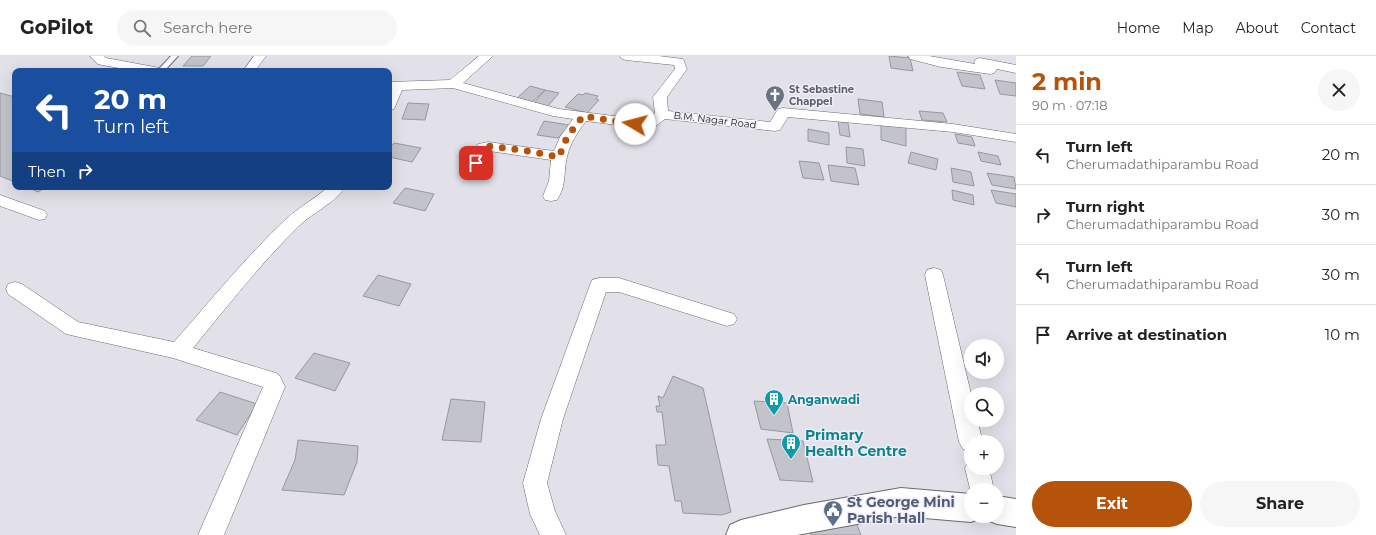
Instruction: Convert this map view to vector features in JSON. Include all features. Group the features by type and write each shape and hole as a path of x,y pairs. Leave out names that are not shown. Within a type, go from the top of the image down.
{"street":[{"path":"96,56 102,61 140,68"},
{"path":"251,68 260,56"},
{"path":"452,84 487,56"},
{"path":"626,56 679,62 681,69 660,97 662,114"},
{"path":"914,56 941,63 990,70 991,64"},
{"path":"973,56 974,59 978,61 1016,69"},
{"name":"B.M. Nagar Road","path":"393,86 452,84 558,113 648,125 662,114 775,127 783,112 953,128 1016,138"},
{"path":"551,196 557,181 559,157 567,137 583,116"},
{"path":"476,163 483,146 528,151 559,157"},
{"path":"180,351 185,343 254,262 294,221 324,200 334,190"},
{"path":"0,200 39,215"},
{"path":"934,275 969,435"},
{"path":"553,535 543,514 534,483 552,419 599,285 619,285 727,319"},
{"path":"15,289 73,329 180,351 268,379 272,382 274,387 211,535"},
{"path":"741,535 804,519 901,502 964,507"},
{"path":"1004,511 1016,513"}],"lane":[{"path":"163,68 175,56"}],"building":[{"path":"192,56 211,56 203,66 183,66"},
{"path":"889,56 910,58 913,71 891,68"},
{"path":"957,72 980,75 985,89 962,86"},
{"path":"995,80 1016,83 1016,96 1000,94"},
{"path":"530,86 545,90 531,103 516,99"},
{"path":"545,90 559,93 548,106 534,103"},
{"path":"0,93 12,96 12,181 0,176"},
{"path":"585,93 598,96 596,99 599,100 587,113 565,107 578,94 583,95"},
{"path":"858,99 882,102 884,117 860,114"},
{"path":"408,103 429,104 425,120 402,119"},
{"path":"919,111 943,113 947,122 922,120"},
{"path":"544,121 569,125 558,138 537,135"},
{"path":"838,121 848,123 850,137 840,135"},
{"path":"881,123 906,127 906,146 881,140"},
{"path":"808,129 829,133 829,145 808,141"},
{"path":"955,134 972,137 975,146 958,143"},
{"path":"394,143 421,148 412,162 392,158 392,145"},
{"path":"846,147 863,149 865,166 847,163"},
{"path":"911,152 938,159 936,170 908,163"},
{"path":"978,152 998,156 1001,165 981,161"},
{"path":"799,161 819,163 824,180 803,178"},
{"path":"828,165 855,168 859,185 831,181"},
{"path":"951,168 971,172 974,186 953,182"},
{"path":"987,173 1014,177 1016,189 992,185"},
{"path":"405,188 434,194 425,211 393,203"},
{"path":"952,190 973,195 974,205 953,200"},
{"path":"991,190 1016,194 1016,207 996,203"},
{"path":"378,275 411,284 399,306 363,296"},
{"path":"314,353 350,363 335,391 295,378"},
{"path":"673,376 703,388 731,512 722,515 683,513 681,501 675,501 669,466 658,465 656,445 666,445 662,412 657,412 656,406 660,406 658,396 663,398"},
{"path":"220,392 257,404 237,435 196,420"},
{"path":"451,399 485,402 481,442 442,440"},
{"name":"Anganwadi","path":"754,401 787,403 793,433 761,429"},
{"name":"Primary Health Centre","path":"767,439 803,441 813,482 780,480"},
{"path":"298,440 358,446 357,462 344,495 282,490 295,460"},
{"name":"St George Mini Parish Hall","path":"806,519 855,520 861,535 811,535"}],"place":[{"name":"St Sebastine Chappel","path":"775,112"},
{"name":"Anganwadi","path":"774,416"},
{"name":"Primary Health Centre","path":"791,460"},
{"name":"St George Mini Parish Hall","path":"833,527"}],"route":[{"path":"476,163 483,146 528,151 559,157 567,137 583,116 635,124"}]}
